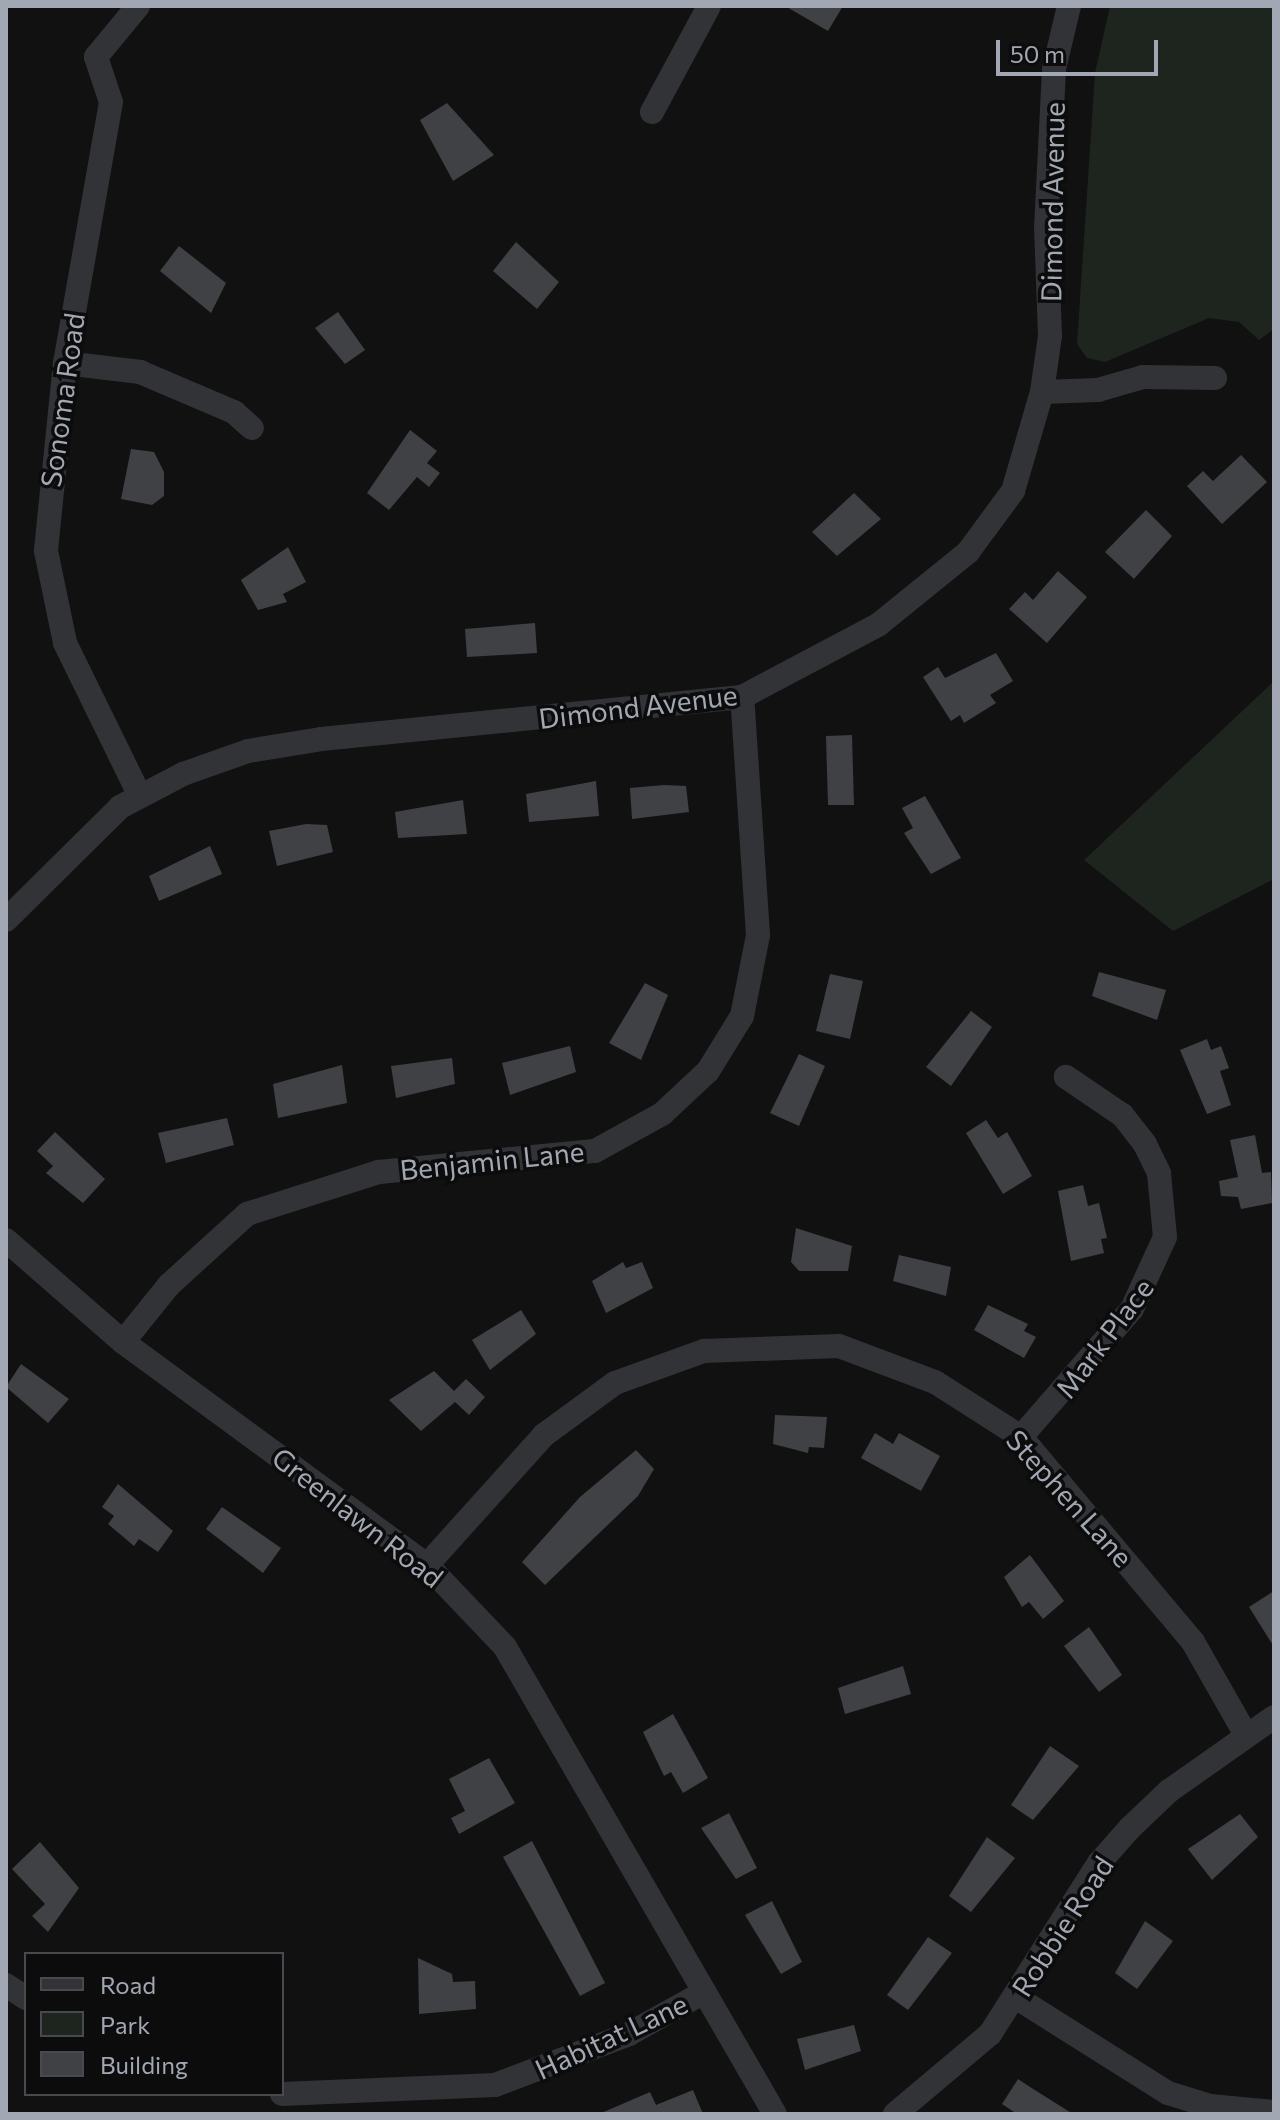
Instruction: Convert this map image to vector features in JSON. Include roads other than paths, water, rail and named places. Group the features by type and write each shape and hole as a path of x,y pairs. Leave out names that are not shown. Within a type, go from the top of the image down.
{"street":[{"name":"Sonoma Road","path":"138,6 96,57 111,102 65,363 48,483 52,604 140,796"},
{"path":"652,112 709,6"},
{"name":"Dimond Avenue","path":"140,796 248,751 306,741 742,697 878,625 968,552 1013,491 1042,392 1050,336 1046,228 1054,69 1069,6"},
{"path":"65,363 140,372 221,406 252,428"},
{"path":"1042,392 1098,390 1143,377 1215,378"},
{"name":"Benjamin Lane","path":"123,1342 180,1274 247,1214 379,1172 595,1151 662,1114 727,1045 754,977 752,797 742,697"},
{"path":"6,920 140,796"},
{"name":"Mark Place","path":"1021,1437 1132,1309 1165,1237 1159,1173 1145,1144 1122,1115 1066,1077"},
{"name":"Greenlawn Road","path":"6,1240 123,1342 427,1565 505,1647 642,1877 701,1994 775,2114"},
{"name":"Stephen Lane","path":"427,1565 544,1435 579,1406 615,1383 704,1351 839,1346 935,1382 1021,1437 1193,1642 1246,1735"},
{"name":"Robbie Road","path":"895,2114 990,2034 1017,1998 1099,1863 1169,1791 1274,1717"},
{"path":"6,1985 24,1997"},
{"name":"Habitat Lane","path":"284,2094 495,2085 615,2040 701,1994"},
{"path":"1017,1998 1168,2093 1274,2112"}]}
